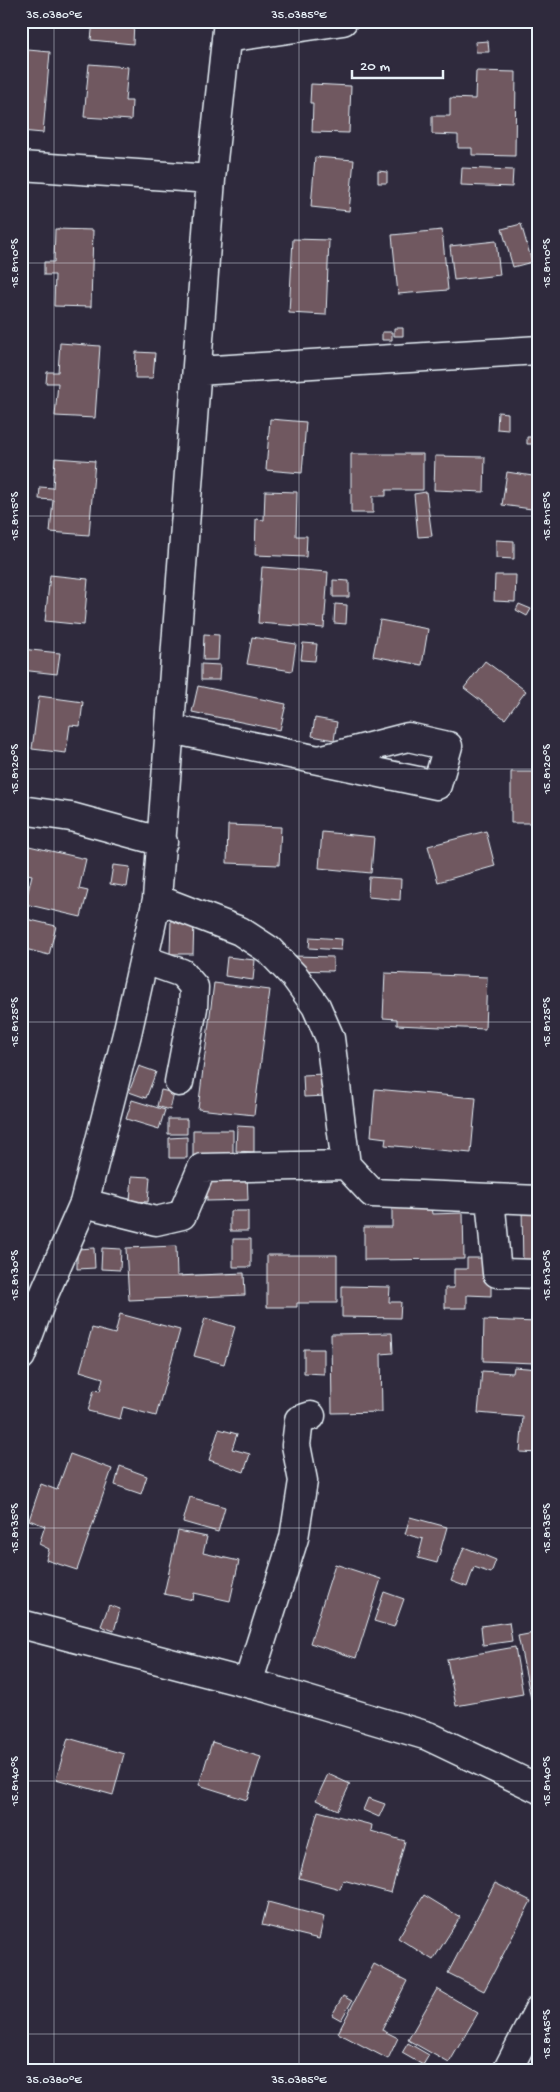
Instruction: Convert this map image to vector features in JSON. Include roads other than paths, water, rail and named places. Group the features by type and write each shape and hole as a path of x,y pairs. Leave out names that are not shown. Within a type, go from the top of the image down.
{"street":[{"path":"21,1356 42,1299 84,1203 145,960 157,898 163,842 211,179 227,30 343,21"},
{"path":"21,166 211,179"},
{"path":"197,370 539,350"},
{"path":"171,729 320,760"},
{"path":"21,810 72,817 163,842"},
{"path":"157,898 240,931 270,950 295,977 316,1006 330,1038 346,1165 372,1193 539,1200"},
{"path":"145,960 182,973 194,987 179,1082"},
{"path":"84,1203 156,1222 182,1215 202,1168 346,1165"},
{"path":"490,1198 497,1273 539,1274"},
{"path":"248,1683 294,1538 303,1481 296,1445 299,1420 311,1416"},
{"path":"21,1624 248,1683 428,1736 539,1789"},
{"path":"507,2071 539,2009"}]}
